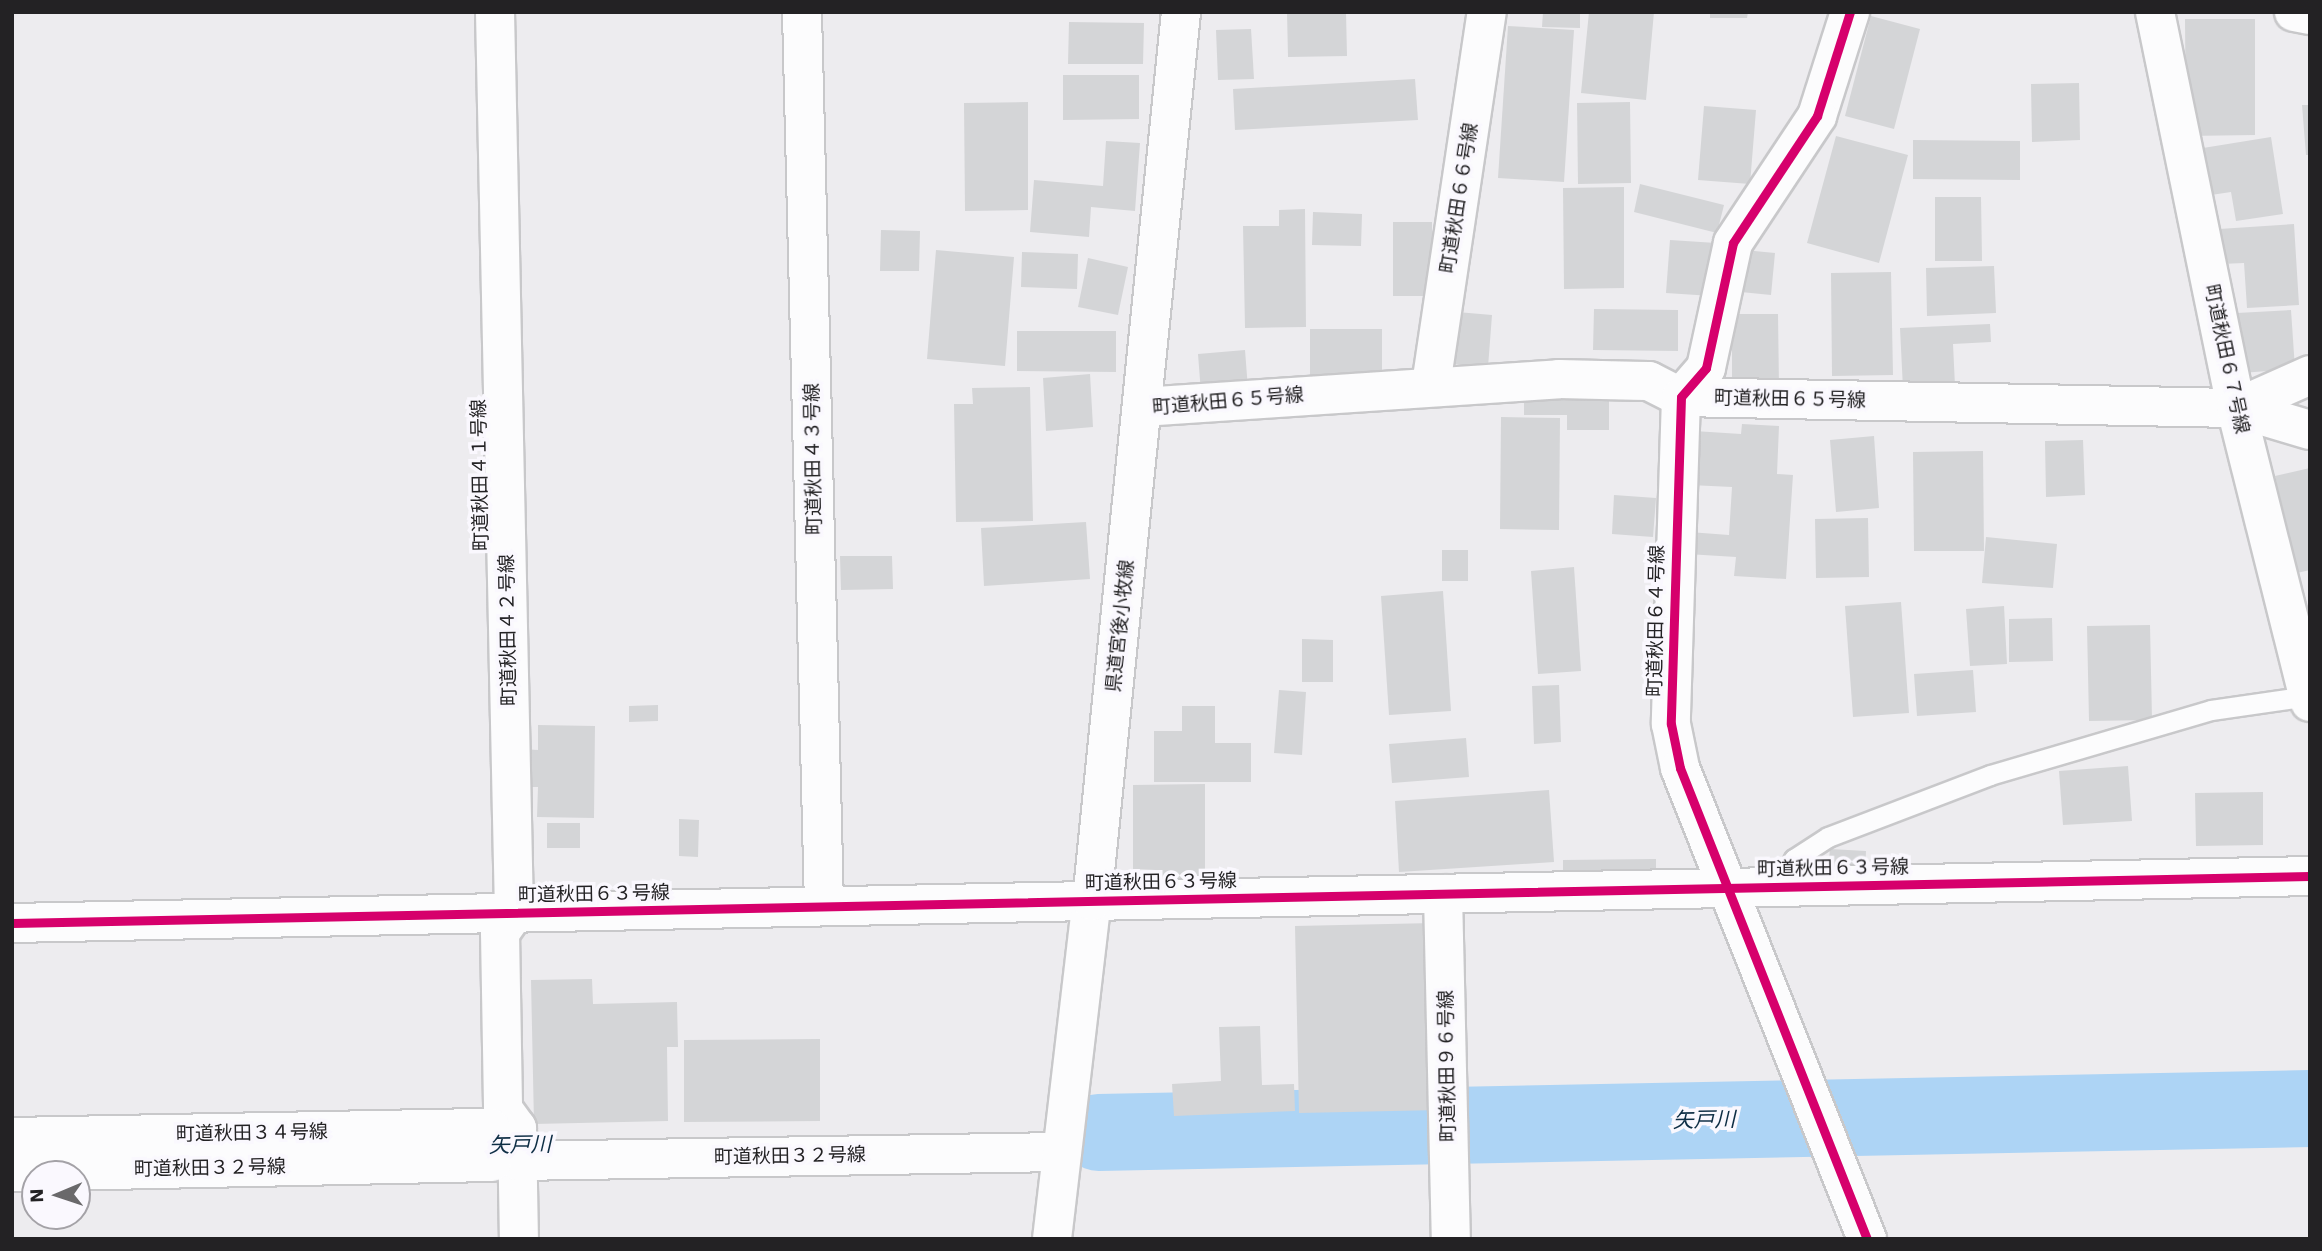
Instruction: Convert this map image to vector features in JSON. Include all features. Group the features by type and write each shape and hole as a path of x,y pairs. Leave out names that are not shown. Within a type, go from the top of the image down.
{"street":[{"name":"町道秋田４１号線","path":"470,12 501,920"},
{"name":"町道秋田４２号線","path":"495,12 501,1140 519,1239"},
{"name":"町道秋田４３号線","path":"802,12 824,906"},
{"name":"県道宮後小牧線","path":"1052,1239 1092,901 1181,12"},
{"name":"町道秋田６６号線","path":"1431,385 1487,12"},
{"path":"1681,397 1706,368 1733,243 1812,125 1850,12"},
{"name":"町道秋田６７号線","path":"2155,12 2236,408 2308,693"},
{"path":"2294,12 2310,15"},
{"name":"町道秋田６５号線","path":"1142,407 1431,385 1559,379 1649,381 1681,397 2236,408 2310,375"},
{"name":"町道秋田６４号線","path":"1681,397 1671,724 1680,768 1867,1239"},
{"path":"2236,408 2310,430"},
{"name":"町道秋田６３号線","path":"12,923 501,920 824,906 2310,876"},
{"name":"町道秋田９６号線","path":"1443,894 1451,1239"},
{"name":"町道秋田３４号線","path":"12,1138 501,1140"},
{"path":"494,1239 501,1140"},
{"name":"町道秋田３２号線","path":"12,1172 501,1140 1062,1152"}],"lane":[{"path":"1779,887 1794,859 1828,837 1990,775 2211,710 2308,693"}],"building":[{"path":"1287,12 1346,12 1347,56 1288,57"},
{"path":"1543,12 1580,12 1580,28 1542,27"},
{"path":"1589,12 1654,12 1646,100 1581,93"},
{"path":"1710,12 1748,12 1747,18 1710,18"},
{"path":"1871,16 1920,29 1894,129 1845,116"},
{"path":"2185,19 2255,19 2255,135 2186,136"},
{"path":"1069,22 1144,23 1143,64 1068,64"},
{"path":"1508,26 1574,30 1564,182 1498,178"},
{"path":"1251,29 1254,79 1218,80 1216,30"},
{"path":"1063,75 1139,75 1139,119 1063,120"},
{"path":"1415,79 1418,120 1235,130 1233,89"},
{"path":"2079,83 2080,140 2032,142 2031,84"},
{"path":"1028,102 1028,210 965,211 964,103"},
{"path":"1630,102 1631,183 1578,184 1577,103"},
{"path":"2302,105 2310,105 2310,155 2306,155"},
{"path":"1704,106 1756,110 1750,184 1698,180"},
{"path":"1836,136 1908,155 1879,263 1807,243"},
{"path":"2271,137 2283,214 2236,221 2231,192 2211,195 2203,148"},
{"path":"1913,140 2020,141 2020,180 1913,179"},
{"path":"1106,141 1140,143 1135,211 1091,207 1089,237 1030,232 1034,180 1103,186"},
{"path":"1640,184 1724,205 1717,233 1634,212"},
{"path":"1624,187 1624,288 1564,289 1563,188"},
{"path":"1935,197 1981,197 1982,261 1935,261"},
{"path":"1305,209 1306,327 1245,328 1243,226 1279,226 1279,210"},
{"path":"1313,212 1362,214 1361,246 1312,245"},
{"path":"1393,222 1432,222 1432,296 1393,296"},
{"path":"2294,224 2299,305 2247,308 2244,263 2221,264 2219,229"},
{"path":"881,230 920,231 919,271 880,271"},
{"path":"1670,240 1716,243 1712,296 1666,293"},
{"path":"936,250 1014,257 1005,366 927,359"},
{"path":"1744,250 1775,253 1771,295 1741,292"},
{"path":"1022,252 1078,254 1077,289 1021,287"},
{"path":"1088,258 1128,267 1118,315 1078,307"},
{"path":"1994,266 1996,313 1927,316 1926,268"},
{"path":"1891,272 1893,375 1832,376 1831,273"},
{"path":"1594,309 1678,310 1678,351 1593,350"},
{"path":"2291,310 2295,369 2241,373 2237,313"},
{"path":"1457,312 1492,315 1488,367 1453,364"},
{"path":"1732,314 1778,314 1779,388 1732,387"},
{"path":"1990,324 1991,342 1953,344 1955,386 1903,389 1900,328"},
{"path":"1310,329 1382,329 1382,375 1310,375"},
{"path":"1017,331 1116,331 1116,372 1017,371"},
{"path":"1245,350 1248,389 1201,393 1198,354"},
{"path":"1090,374 1093,427 1046,431 1043,378"},
{"path":"1030,387 1033,521 956,522 954,404 973,404 972,388"},
{"path":"1524,392 1609,393 1609,430 1567,430 1567,415 1524,415"},
{"path":"1501,417 1560,418 1559,530 1500,529"},
{"path":"1742,424 1779,426 1777,474 1793,475 1786,579 1734,576 1736,557 1687,554 1689,532 1729,535 1732,487 1690,485 1694,431 1741,434"},
{"path":"1874,436 1879,508 1836,512 1830,440"},
{"path":"2083,440 2085,495 2046,497 2045,441"},
{"path":"1983,451 1984,551 1914,551 1913,452"},
{"path":"2310,468 2310,570 2297,573 2275,476"},
{"path":"1614,495 1656,498 1653,537 1612,534"},
{"path":"1868,518 1869,577 1816,578 1815,519"},
{"path":"1086,522 1090,579 984,586 981,528"},
{"path":"1986,537 2057,544 2053,588 1982,583"},
{"path":"1442,550 1468,550 1468,581 1442,581"},
{"path":"840,556 892,556 893,589 841,590"},
{"path":"1574,567 1581,671 1538,674 1531,571"},
{"path":"1443,591 1451,711 1389,715 1381,596"},
{"path":"1901,602 1909,713 1853,717 1845,606"},
{"path":"2004,606 2007,664 1970,666 1966,609"},
{"path":"2052,618 2053,661 2009,662 2009,619"},
{"path":"2150,625 2152,720 2089,721 2087,626"},
{"path":"1302,639 1333,640 1333,682 1302,682"},
{"path":"1973,670 1976,712 1917,716 1914,674"},
{"path":"1559,685 1561,742 1534,744 1532,686"},
{"path":"1279,690 1306,692 1302,755 1274,753"},
{"path":"658,705 658,721 629,722 629,706"},
{"path":"1182,706 1215,706 1215,743 1251,743 1251,782 1154,782 1154,731 1182,731"},
{"path":"538,725 595,726 594,818 537,817 538,787 521,787 522,749 538,750"},
{"path":"1466,738 1469,777 1392,783 1389,744"},
{"path":"2128,766 2132,821 2063,825 2059,771"},
{"path":"1205,784 1205,888 1156,888 1156,870 1133,869 1133,785"},
{"path":"1549,790 1554,862 1399,872 1395,801"},
{"path":"2263,792 2263,845 2196,846 2195,793"},
{"path":"679,819 699,820 698,857 679,856"},
{"path":"547,823 580,823 580,848 547,848"},
{"path":"1830,849 1866,851 1865,872 1828,870"},
{"path":"1656,859 1656,877 1563,877 1563,860"},
{"path":"1434,923 1439,1110 1299,1113 1295,926"},
{"path":"592,979 593,1004 677,1002 678,1047 667,1047 668,1121 534,1124 531,980"},
{"path":"1260,1026 1262,1085 1294,1084 1295,1111 1174,1116 1172,1084 1221,1081 1219,1027"},
{"path":"820,1039 820,1121 684,1122 684,1040"}],"waterway":[{"name":"矢戸川","path":"1098,1132 2310,1108"}],"cycle path":[{"path":"1850,12 1817,116 1733,243 1706,368 1681,397 1671,724 1680,768 1867,1239"},
{"path":"12,923 2310,876"}]}
